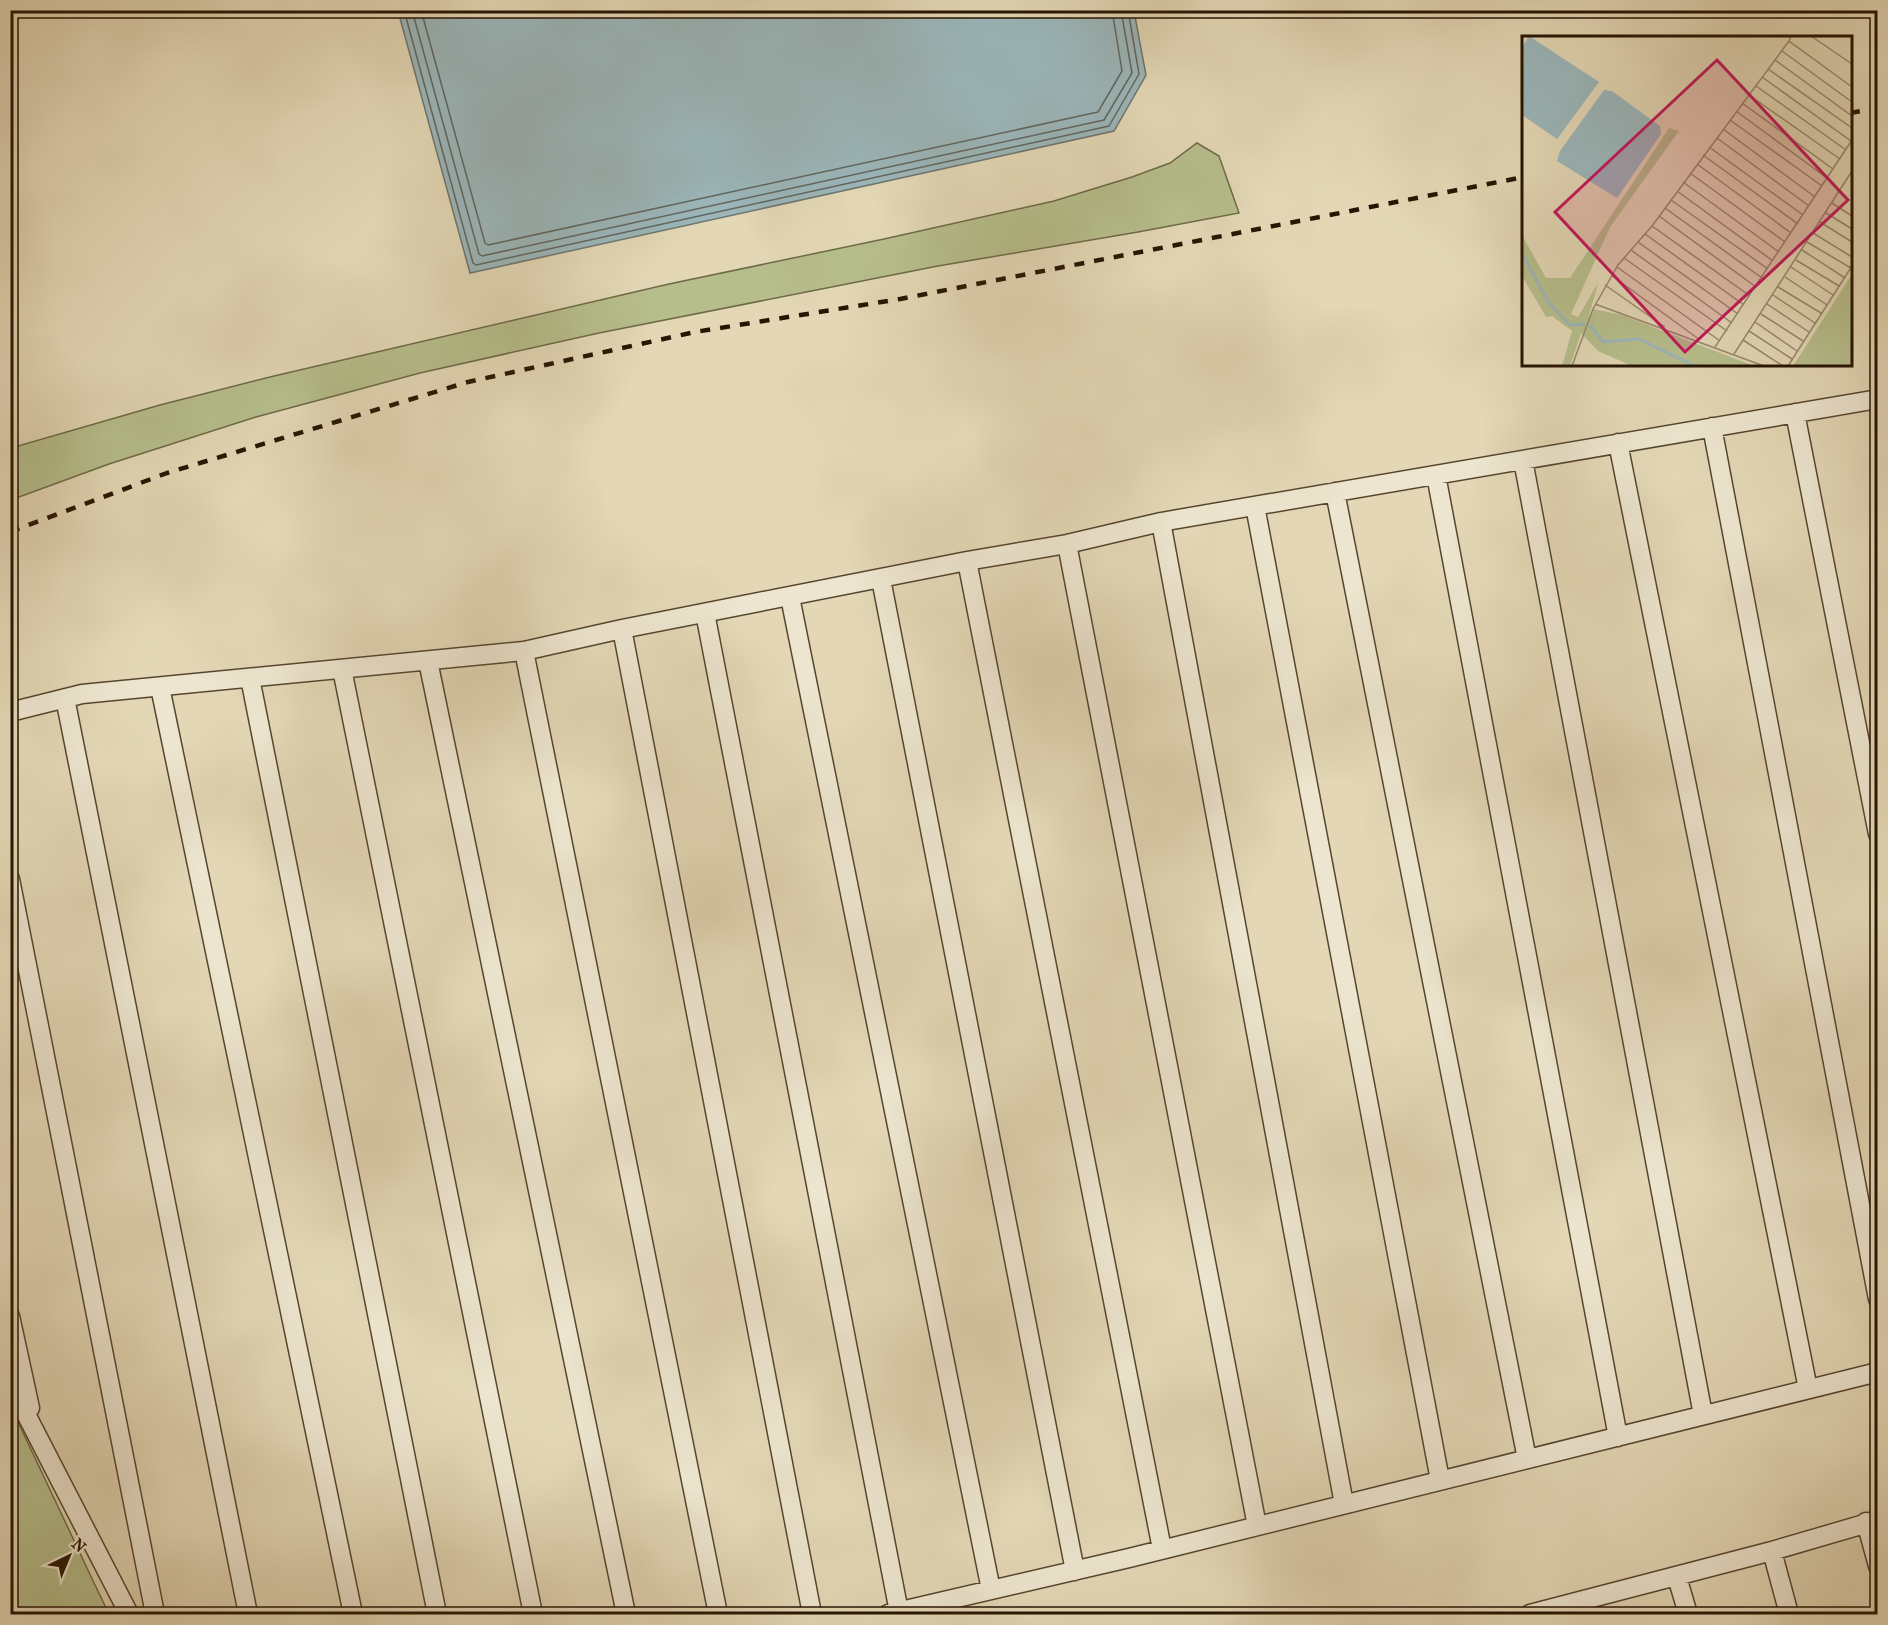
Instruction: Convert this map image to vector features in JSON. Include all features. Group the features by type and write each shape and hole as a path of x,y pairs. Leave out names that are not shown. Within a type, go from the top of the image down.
{"lane":[{"path":"10,712 82,694 524,651 622,629 1066,544 1161,522 1878,399"},
{"path":"1796,413 1878,834"},
{"path":"1712,427 1878,1299"},
{"path":"1618,443 1808,1389"},
{"path":"1523,460 1703,1415"},
{"path":"1436,475 1618,1437"},
{"path":"1335,492 1527,1459"},
{"path":"1255,506 1440,1480"},
{"path":"1161,522 1344,1504"},
{"path":"1066,544 1257,1526"},
{"path":"968,561 1162,1549"},
{"path":"881,579 1074,1571"},
{"path":"790,597 991,1590"},
{"path":"705,613 894,1613 1074,1571 1878,1372"},
{"path":"622,629 812,1614"},
{"path":"524,651 718,1614"},
{"path":"428,661 626,1614"},
{"path":"342,669 533,1614"},
{"path":"250,678 437,1614"},
{"path":"160,687 353,1614"},
{"path":"65,698 248,1614"},
{"path":"10,879 155,1614"},
{"path":"10,1316 35,1431"},
{"path":"10,1383 129,1614"},
{"path":"1530,1614 1594,1607 1677,1577 1872,1521 1878,1566"},
{"path":"1772,1551 1789,1614"},
{"path":"1677,1577 1688,1614"}],"green space":[{"path":"1197,143 1219,156 1239,213 938,266 599,333 420,373 256,417 109,464 11,500 11,448 160,405 274,376 669,284 1054,201 1170,163"},
{"path":"10,1405 95,1585 109,1614 11,1614"}],"water":[{"path":"398,11 1134,11 1146,75 1114,131 470,273"}],"railway":[{"path":"1852,113 1878,108"},
{"path":"10,532 167,473 468,382 695,332 900,299 1522,177"}]}
